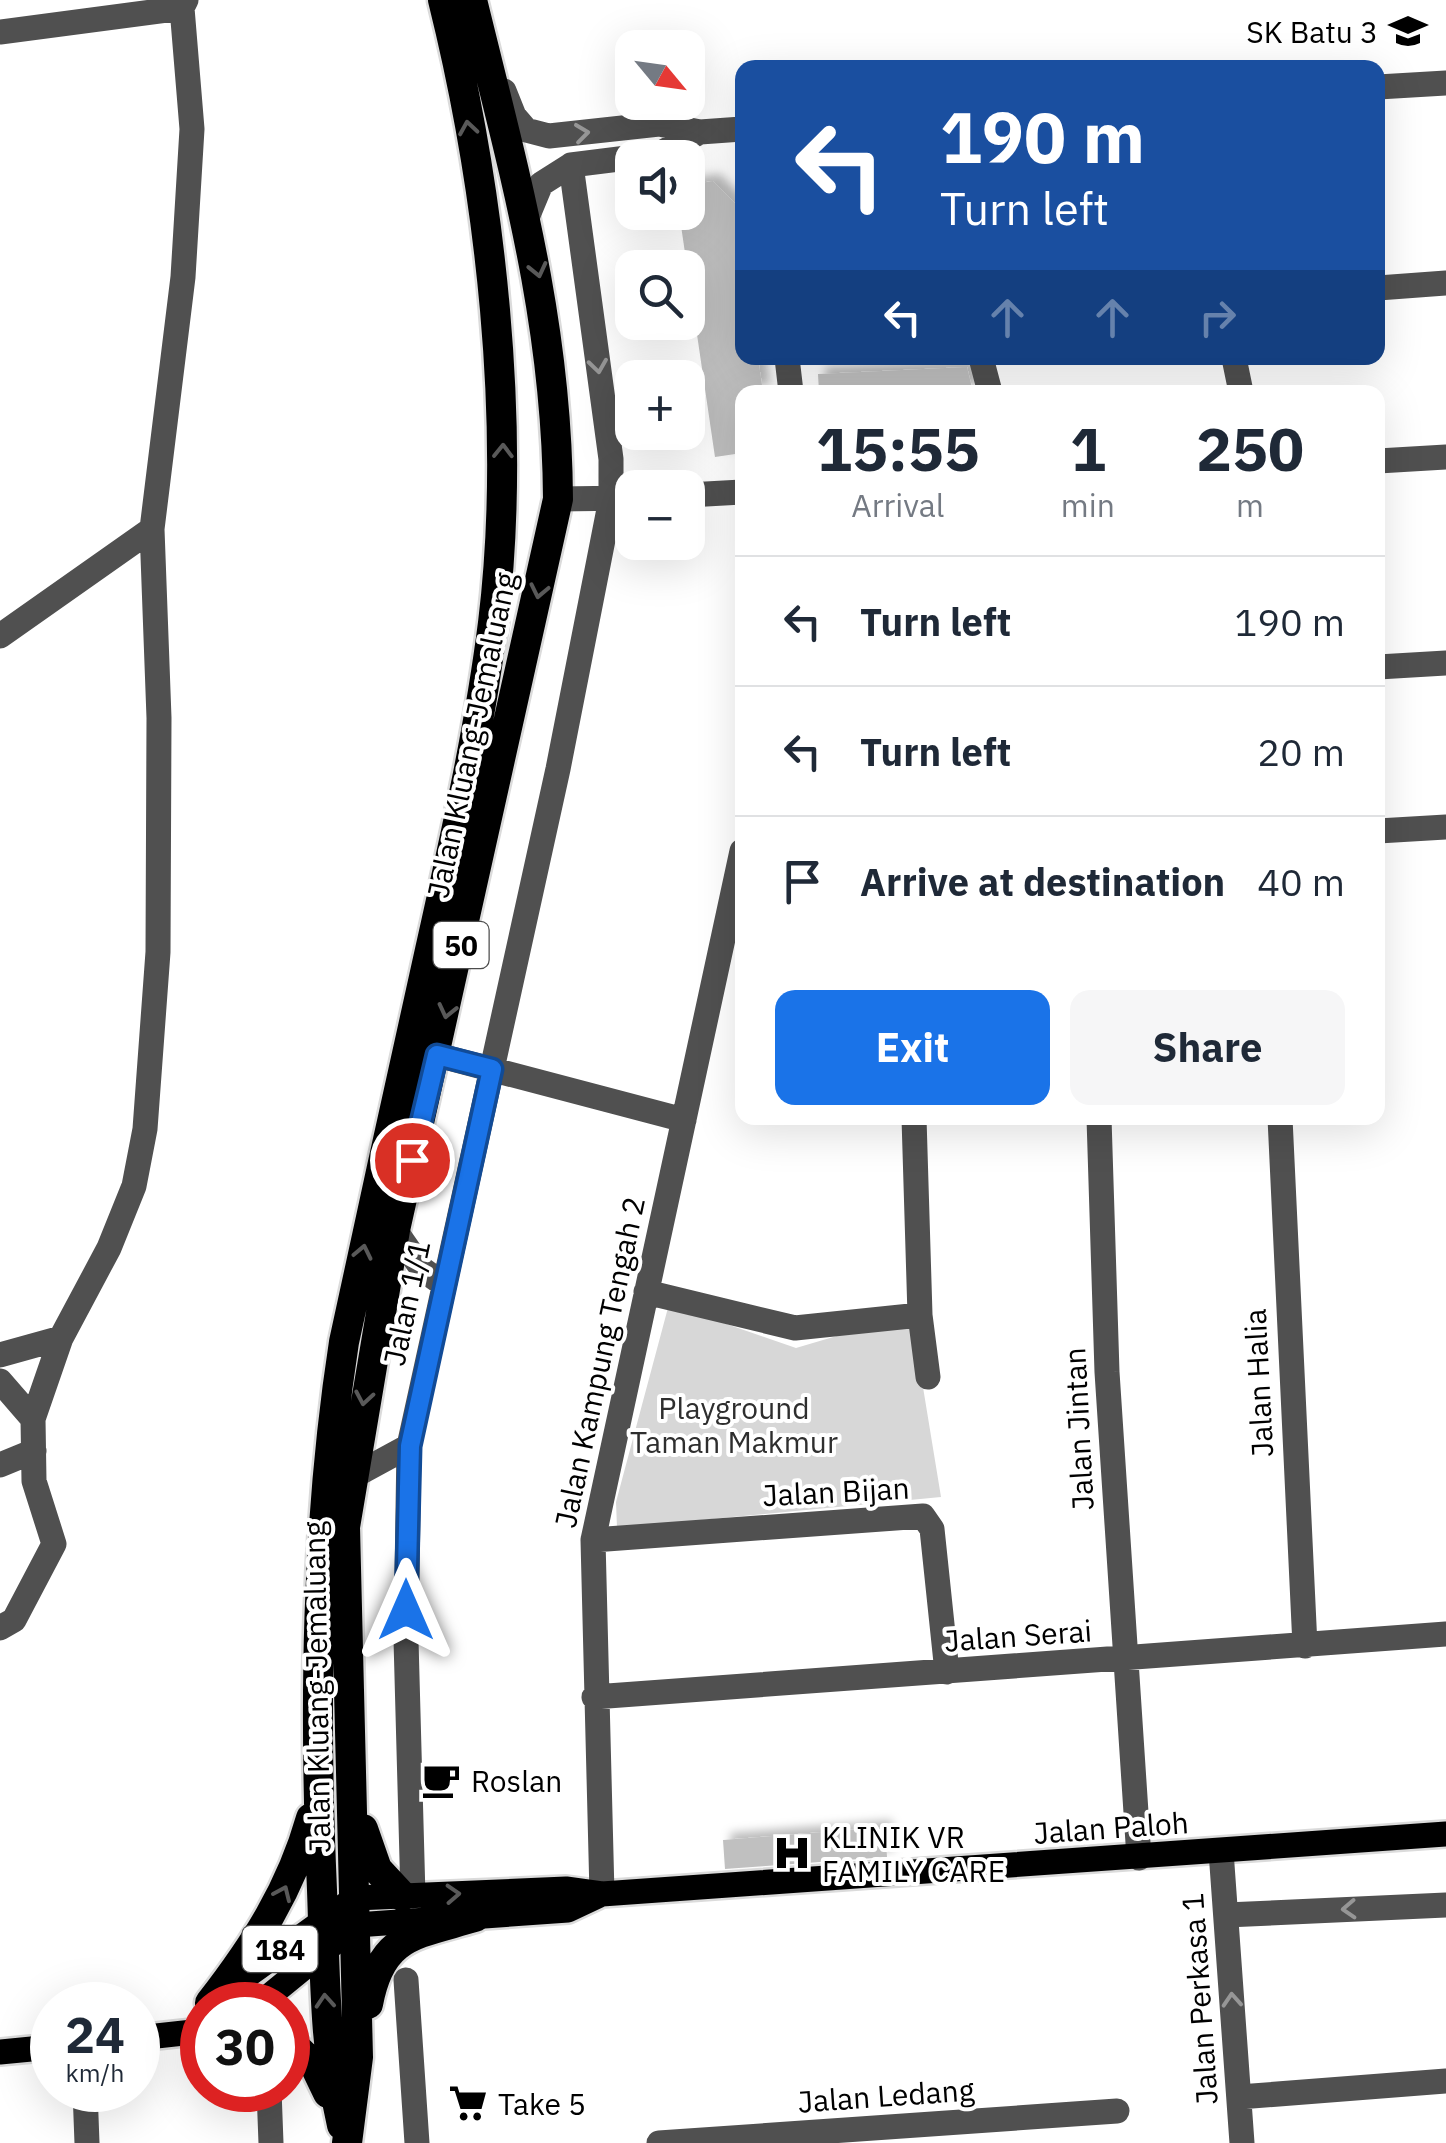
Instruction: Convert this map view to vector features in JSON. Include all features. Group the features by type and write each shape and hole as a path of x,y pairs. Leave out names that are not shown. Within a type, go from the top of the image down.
{"highway":[{"name":"Jalan Kluang-Jemaluang","path":"344,2135 330,2077 321,1952 320,1556 332,1418 344,1342 472,758 494,602 503,456 501,372 472,154 444,0"},
{"name":"Jalan Kluang-Jemaluang","path":"344,2135 358,2057 345,1527 396,1230 558,499 557,413 542,288 472,0"},
{"path":"352,1787 377,1869 407,1896"},
{"path":"228,1982 276,1908 320,1788"},
{"path":"358,2057 378,1964 392,1948 418,1934 475,1916"},
{"path":"310,2061 344,2135"}],"main road":[{"name":"Jalan Paloh","path":"356,1912 407,1896 566,1889 602,1894 1446,1834"},
{"name":"Jalan Paloh","path":"356,1912 475,1916 568,1910 602,1894"},
{"name":"184","path":"244,1982 323,1919 356,1912"},
{"name":"184","path":"285,1982 321,1952 356,1912"},
{"path":"0,2052 30,2049"}],"street":[{"path":"0,32 184,4 192,129 183,277 152,529 159,718 158,952 145,1129 134,1186 61,1338 33,1420 38,1506 52,1529 54,1544 14,1620 0,1628"},
{"path":"480,30 514,116 526,130 550,136 659,124 700,132 735,130"},
{"path":"1385,87 1446,84"},
{"path":"526,220 541,184 570,165 659,154 700,132"},
{"name":"Jalan 1/1","path":"570,165 615,471"},
{"path":"1385,287 1446,283"},
{"path":"1385,461 1446,457"},
{"path":"705,494 735,492"},
{"path":"558,499 615,498"},
{"path":"0,636 152,529"},
{"name":"Jalan 1/1","path":"407,1896 410,1446 443,1284 615,529"},
{"path":"1385,667 1446,663"},
{"path":"1385,831 1446,827"},
{"name":"Jalan Kampung Tengah 2","path":"602,1894 593,1540 735,887"},
{"path":"437,1055 684,1120"},
{"path":"914,1125 920,1315 928,1377"},
{"name":"Jalan Jintan","path":"1099,1125 1107,1372 1139,1858"},
{"name":"Jalan Halia","path":"1280,1125 1306,1646"},
{"path":"396,1230 422,1269 443,1284"},
{"path":"646,1292 795,1328 920,1315"},
{"path":"0,1356 61,1338"},
{"path":"0,1381 16,1395 33,1420"},
{"path":"352,1477 410,1446"},
{"path":"0,1465 34,1451"},
{"name":"Jalan Bijan","path":"593,1540 923,1516 932,1529 947,1672"},
{"name":"Jalan Serai","path":"594,1697 1446,1634"},
{"name":"Jalan Perkasa 1","path":"1221,1851 1242,2143"},
{"path":"1226,1915 1446,1905"},
{"path":"406,1980 416,2143"},
{"path":"1239,2097 1446,2081"},
{"name":"Jalan Ledang","path":"660,2143 1016,2131 1118,2111"},
{"path":"86,2112 87,2143"},
{"path":"270,2112 271,2143"}],"green space":[{"name":"Playground Taman Makmur","path":"669,1304 796,1348 911,1314 941,1497 617,1528 616,1502"}],"building":[{"path":"713,181 735,203 735,365 759,365 762,385 735,385 735,454 715,457 705,360 701,360 698,340 705,340 705,250 685,250 682,230 705,230 705,182"},
{"path":"967,367 971,385 819,385 818,374"},
{"path":"885,1827 887,1857 725,1869 723,1840"}],"place":[{"name":"SK Batu 3","path":"1408,31"},
{"name":"Roslan","path":"441,1780"},
{"name":"KLINIK VR FAMILY CARE","path":"792,1853"},
{"name":"Take 5","path":"468,2103"}],"route":[{"path":"406,1610 406,1476 410,1446 492,1069 437,1055 412,1160"}]}
